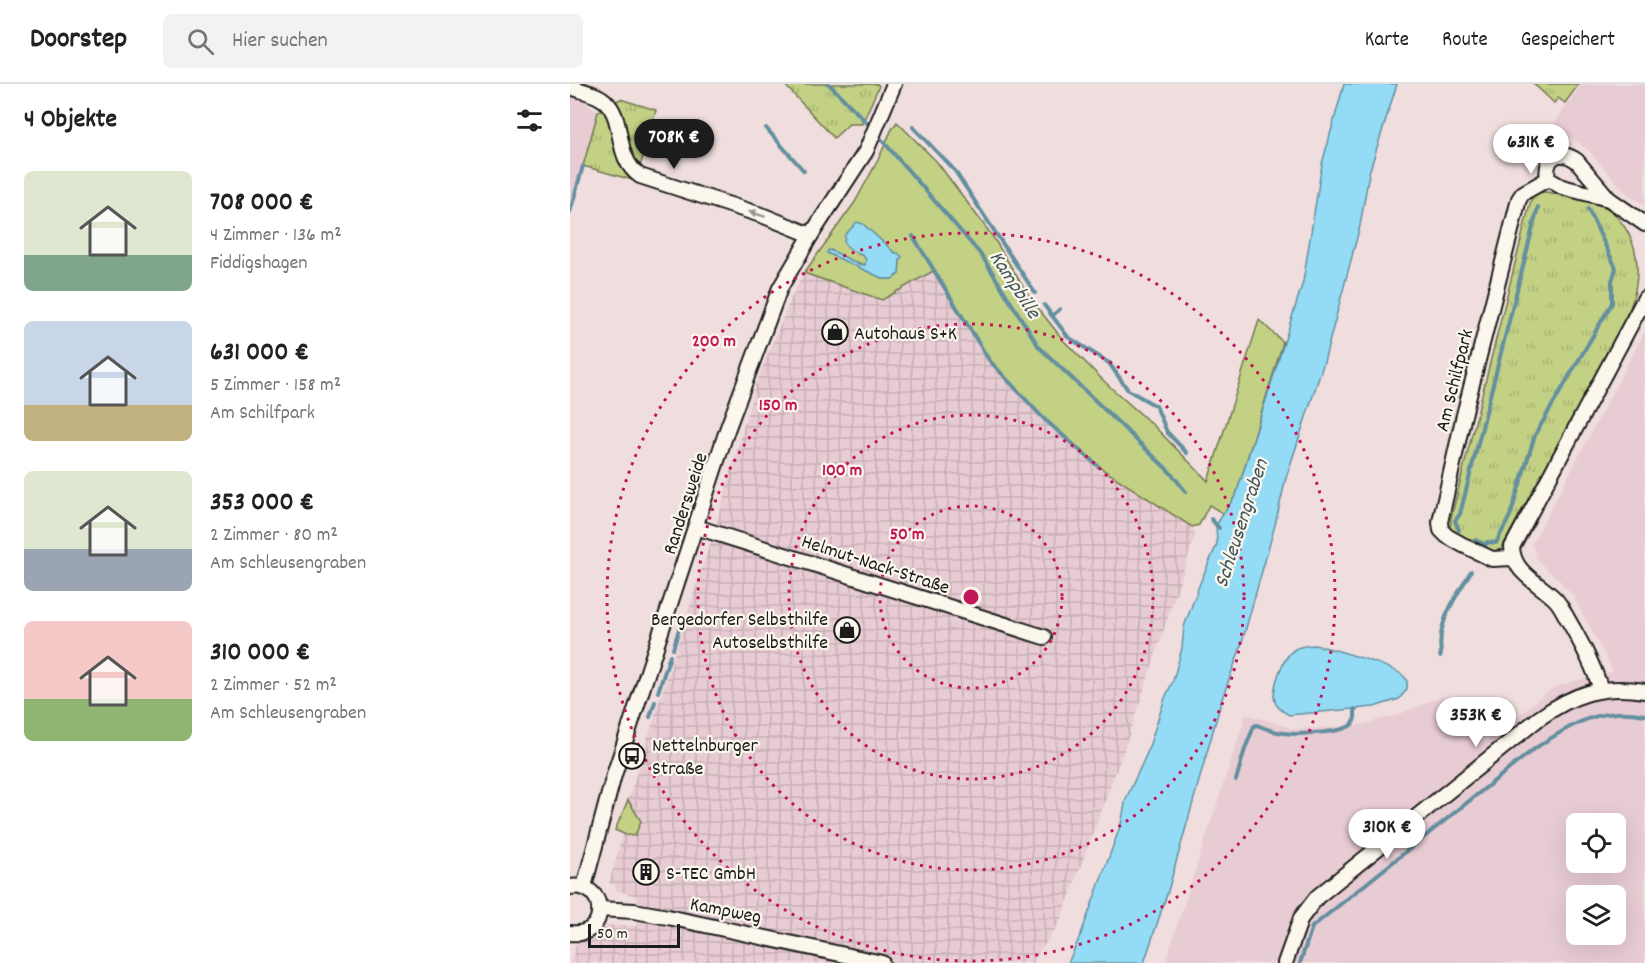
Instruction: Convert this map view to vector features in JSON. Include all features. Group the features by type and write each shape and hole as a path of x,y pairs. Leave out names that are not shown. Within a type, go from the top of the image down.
{"street":[{"name":"Randersweide","path":"577,887 730,422 780,288 811,235 866,151 894,84"},
{"path":"570,87 595,95 609,106 616,122 624,156 633,171 640,176 772,219 811,235"},
{"path":"1609,200 1562,188 1548,179 1546,169 1549,161 1555,156 1563,155 1577,161 1609,200 1645,224"},
{"name":"Am Schilfpark","path":"1512,558 1492,559 1463,545 1447,536 1441,530 1440,522 1463,419 1519,199 1523,193 1548,179"},
{"path":"1601,690 1586,651 1557,600 1516,566 1512,558 1512,547 1645,298"},
{"name":"Helmut-Nack-Straße","path":"696,527 1044,637"},
{"path":"1285,963 1301,918 1311,903 1538,719 1576,695 1601,690 1645,691"},
{"path":"570,933 580,933 594,926 600,909 596,897 577,887"},
{"name":"Kampweg","path":"600,909 634,911 848,959 882,963"}],"shaded area":[{"path":"1582,84 1645,84 1645,206 1626,193 1587,149 1553,125"},
{"path":"570,94 578,97 598,112 570,212"},
{"path":"933,271 961,317 1099,467 1192,527 1195,536 1124,750 1060,922 1032,963 570,963 577,943 606,925 636,926 637,896 615,890 616,885 609,883 623,834 615,830 628,800 717,521 755,386 791,298 804,273 882,300"},
{"path":"1645,331 1645,963 1165,963 1246,714 1294,729 1357,726 1397,715 1443,696 1485,743 1547,692 1560,685 1613,671 1573,596 1537,560 1532,544"}],"green space":[{"path":"784,84 877,84 879,86 862,124 849,124 834,138"},
{"path":"1534,84 1579,84 1565,103 1558,98 1554,103"},
{"path":"620,99 656,110 636,181 583,166 598,112"},
{"path":"897,122 937,162 993,237 1030,298 1064,341 1153,425 1208,481 1259,320 1283,342 1236,495 1224,514 1209,505 1199,525 1192,527 1099,467 1043,418 989,360 933,271 882,300 804,273 855,202","holes":["876,236 900,260 899,274 892,279 884,279 828,253 831,250 843,258 865,265 866,259 858,254"]},
{"path":"1547,192 1588,201 1609,209 1621,222 1635,250 1637,281 1628,314 1620,331 1501,549 1491,552 1450,532 1451,518 1530,204 1534,193"},
{"path":"628,800 641,821 635,836 615,830"}],"water":[{"name":"Schleusengraben","path":"1344,84 1397,84 1369,173 1360,226 1324,362 1286,478 1241,646 1222,699 1168,891 1144,963 1068,963 1081,934 1121,824 1126,799 1147,753 1173,681 1182,648 1184,627 1217,544 1216,525 1236,495 1303,282 1322,164"},
{"path":"857,222 863,224 902,257 899,274 892,279 884,279 827,253 828,250 833,251 855,263 865,265 866,259 844,243 845,235"},
{"path":"1314,645 1392,669 1406,679 1407,689 1399,699 1374,707 1289,715 1275,702 1274,696 1279,673 1286,658 1295,649"}],"waterway":[{"name":"Kampbille","path":"829,84 871,127"},
{"path":"913,127 955,171 1035,293"},
{"path":"766,128 804,171"},
{"name":"Kampbille","path":"876,133 982,256 1039,347 1170,472 1186,492"},
{"path":"570,212 583,166"},
{"path":"1459,530 1455,521 1460,514 1538,207"},
{"path":"1475,540 1486,545 1487,542 1496,543 1510,516 1535,435 1612,303 1612,281 1616,268 1588,209"},
{"path":"913,236 989,360 1043,418 1099,467"},
{"path":"1044,305 1068,337 1109,363 1128,390 1156,406 1167,432 1187,453"},
{"path":"1052,316 1060,309"},
{"name":"Kampbille","path":"1211,519 1219,528"},
{"path":"1440,656 1441,631 1444,621 1471,571"},
{"path":"673,649 679,629"},
{"path":"658,692 670,656"},
{"path":"650,717 655,702"},
{"path":"1236,780 1254,726 1290,734 1332,731 1353,723 1355,709"},
{"path":"1300,963 1312,927 1534,749 1573,725 1599,715 1613,713 1645,715"}],"place":[{"name":"Autohaus S+K","path":"835,332"},
{"name":"Bergedorfer Selbsthilfe Autoselbsthilfe","path":"847,630"},
{"name":"Nettelnburger Straße","path":"632,756"},
{"name":"S-TEC GmbH","path":"646,872"}]}
